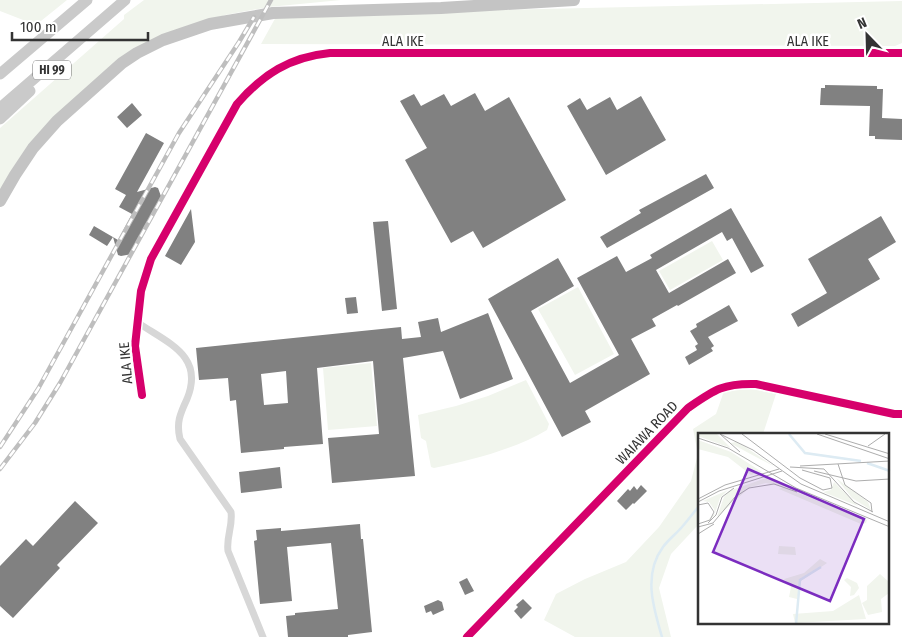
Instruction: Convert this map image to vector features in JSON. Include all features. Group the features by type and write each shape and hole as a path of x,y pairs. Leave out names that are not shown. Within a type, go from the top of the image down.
{"highway":[{"path":"0,201 33,148 57,121 122,63 163,40 210,24 273,13 441,8 574,0"}],"main road":[{"name":"HI 99","path":"0,74 87,0"},
{"name":"HI 99","path":"0,119 122,2"},
{"path":"0,108 103,19"}],"street":[{"name":"ALA IKE","path":"142,395 135,346 136,322 140,291 151,259 237,104 249,90 268,74 288,63 315,55 330,53 902,53"},
{"name":"ALA IKE","path":"136,322 180,351 192,368 191,389 177,428 180,440 231,512 232,519 227,536 228,551 263,637"},
{"name":"WAIAWA ROAD","path":"467,637 688,408 717,388 738,383 756,384 894,414 902,414"}],"shaded area":[{"path":"0,0 67,0 36,25 0,11"},
{"path":"144,0 341,0 269,7 225,15 120,59 0,193 0,128 124,19 124,15"},
{"path":"902,1 902,43 895,46 261,44 277,15"},
{"path":"712,241 723,260 670,290 659,271"},
{"path":"578,287 614,354 575,375 538,309"},
{"path":"371,363 377,426 328,430 323,368"},
{"path":"526,380 549,424 547,430 492,454 434,468 431,467 426,441 421,438 418,415 488,396"},
{"path":"751,389 776,394 763,433 698,433 698,454 693,429 716,414 724,391"},
{"path":"698,454 698,525 671,554 659,588 671,637 575,637 544,620 556,594 585,579 626,562 659,527 691,481"}],"building":[{"path":"825,85 877,86 877,89 883,89 882,118 902,119 902,140 875,139 875,136 869,136 870,106 820,105 821,88 825,88"},
{"path":"475,93 485,111 509,97 566,200 483,248 473,231 451,243 405,160 427,148 400,101 414,94 421,106 444,94 451,106"},
{"path":"641,96 666,140 606,175 567,106 580,98 587,110 610,97 617,110"},
{"path":"132,103 142,115 127,128 117,117"},
{"path":"146,133 164,143 137,192 155,187 158,188 162,199 132,254 118,255 113,237 118,240 132,214 119,207 126,195 115,189"},
{"path":"706,174 714,188 607,248 600,237 641,213 639,210"},
{"path":"731,208 764,266 751,273 732,238 727,241 722,232 656,270 669,293 728,259 736,273 652,319 656,326 631,339 650,374 585,411 591,422 562,437 488,299 558,258 574,286 531,311 570,383 619,355 577,278 617,256 626,272 652,258 650,255"},
{"path":"191,209 195,242 181,265 165,256"},
{"path":"881,216 896,242 868,259 880,279 798,327 791,314 827,293 808,259"},
{"path":"388,221 397,309 382,311 373,222"},
{"path":"94,226 113,237 107,246 89,235"},
{"path":"356,297 358,313 347,314 345,298"},
{"path":"729,305 738,321 708,337 714,346 711,348 713,351 689,365 685,357 697,350 695,346 698,344 690,331 697,327 696,324"},
{"path":"488,313 513,379 460,399 443,351 403,358 415,476 332,483 328,438 379,434 373,361 317,368 323,444 284,447 284,449 241,453 236,400 230,401 228,378 199,380 196,348 401,327 402,339 421,337 418,322 438,318 441,332","holes":["286,371 288,403 264,405 261,374"]},
{"path":"280,467 282,488 241,493 239,472"},
{"path":"641,485 647,491 626,510 617,501 628,489 630,491 634,486 637,490"},
{"path":"75,501 98,523 57,565 60,568 13,618 0,606 0,566 26,539 33,546"},
{"path":"360,524 372,632 348,635 348,637 288,637 286,616 295,615 295,613 338,609 331,543 287,547 292,601 260,604 254,541 257,540 256,530 281,528 281,531"},
{"path":"467,578 474,591 465,595 459,582"},
{"path":"523,599 532,608 521,619 514,611 518,607 516,605"},
{"path":"438,600 442,602 444,610 433,615 431,611 426,613 424,606"}],"waterway":[{"path":"662,637 653,602 653,568 663,547 698,507"}],"railway":[{"path":"0,469 35,423 60,383 271,0"},
{"path":"0,447 38,389 179,133 254,17"}],"cycle path":[{"path":"142,395 135,346 141,291 151,259 237,104 267,76 290,63 302,58 330,53 902,53"},
{"path":"467,637 688,408 712,392 727,386 756,384 894,414 902,414"}]}
